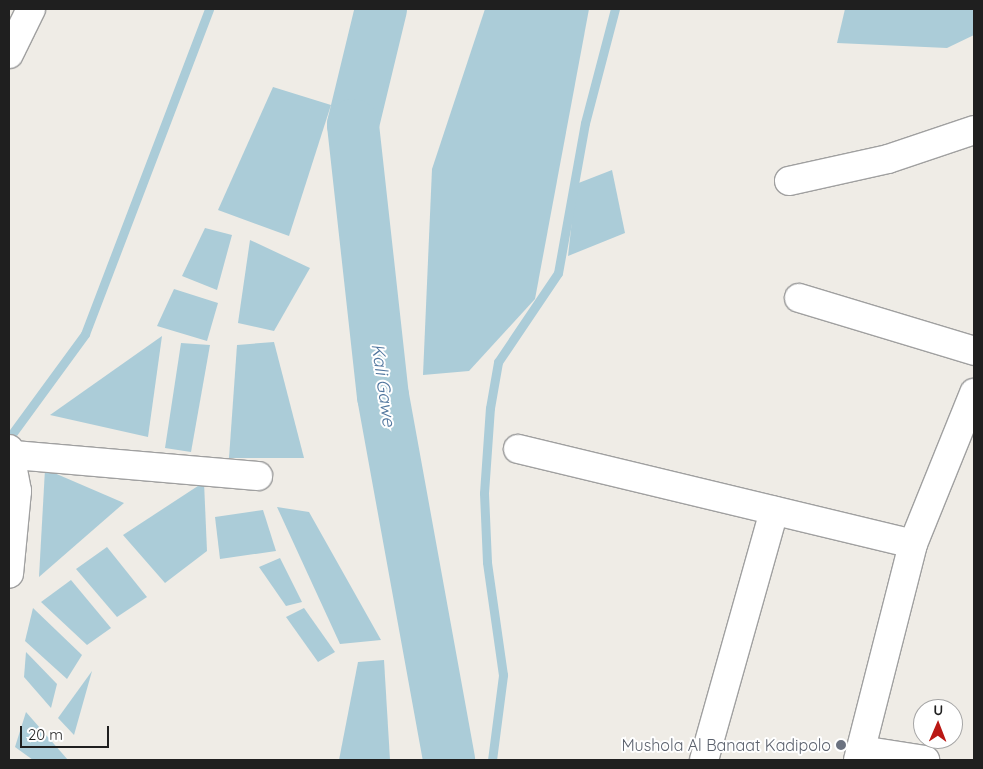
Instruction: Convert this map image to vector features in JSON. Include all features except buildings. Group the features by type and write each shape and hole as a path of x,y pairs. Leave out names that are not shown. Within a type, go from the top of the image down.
{"street":[{"path":"9,54 31,9"},
{"path":"789,181 888,159 974,130"},
{"path":"799,298 974,351"},
{"path":"925,760 860,755 913,544 974,393"},
{"path":"518,449 913,544"},
{"path":"9,574 17,491 11,452 258,476"},
{"path":"704,760 774,511"}],"water":[{"path":"485,9 589,9 535,299 469,371 423,375 432,169"},
{"path":"845,9 974,9 974,35 947,48 837,43"},
{"path":"273,87 331,105 289,236 218,210"},
{"path":"612,170 625,233 568,256 576,184"},
{"path":"205,228 232,235 217,290 182,276"},
{"path":"250,240 310,268 274,331 238,323"},
{"path":"174,289 218,303 207,341 157,326"},
{"path":"162,336 148,437 50,415"},
{"path":"274,342 304,458 229,458 237,345"},
{"path":"181,343 210,345 191,452 165,448"},
{"path":"45,469 124,503 39,577"},
{"path":"204,482 207,551 165,583 123,535"},
{"path":"277,507 309,512 381,640 340,644"},
{"path":"263,510 276,551 220,559 215,517"},
{"path":"107,547 147,597 117,617 76,569"},
{"path":"280,558 302,602 286,606 259,567"},
{"path":"71,580 111,628 87,645 41,602"},
{"path":"33,608 82,655 67,679 25,641"},
{"path":"304,608 335,652 318,662 286,617"},
{"path":"26,652 57,684 51,708 24,677"},
{"path":"384,660 390,760 339,760 358,662"},
{"path":"92,671 74,735 58,718"},
{"path":"26,712 68,760 33,760 15,747"}],"waterway":[{"path":"9,438 85,334 209,9"},
{"name":"Kali Gawe","path":"381,9 353,125 383,396 449,760"},
{"path":"492,760 503,675 487,562 484,493 490,408 498,362 558,273 585,123 615,9"}],"place":[{"name":"Mushola Al Banaat Kadipolo","path":"841,745"}]}
